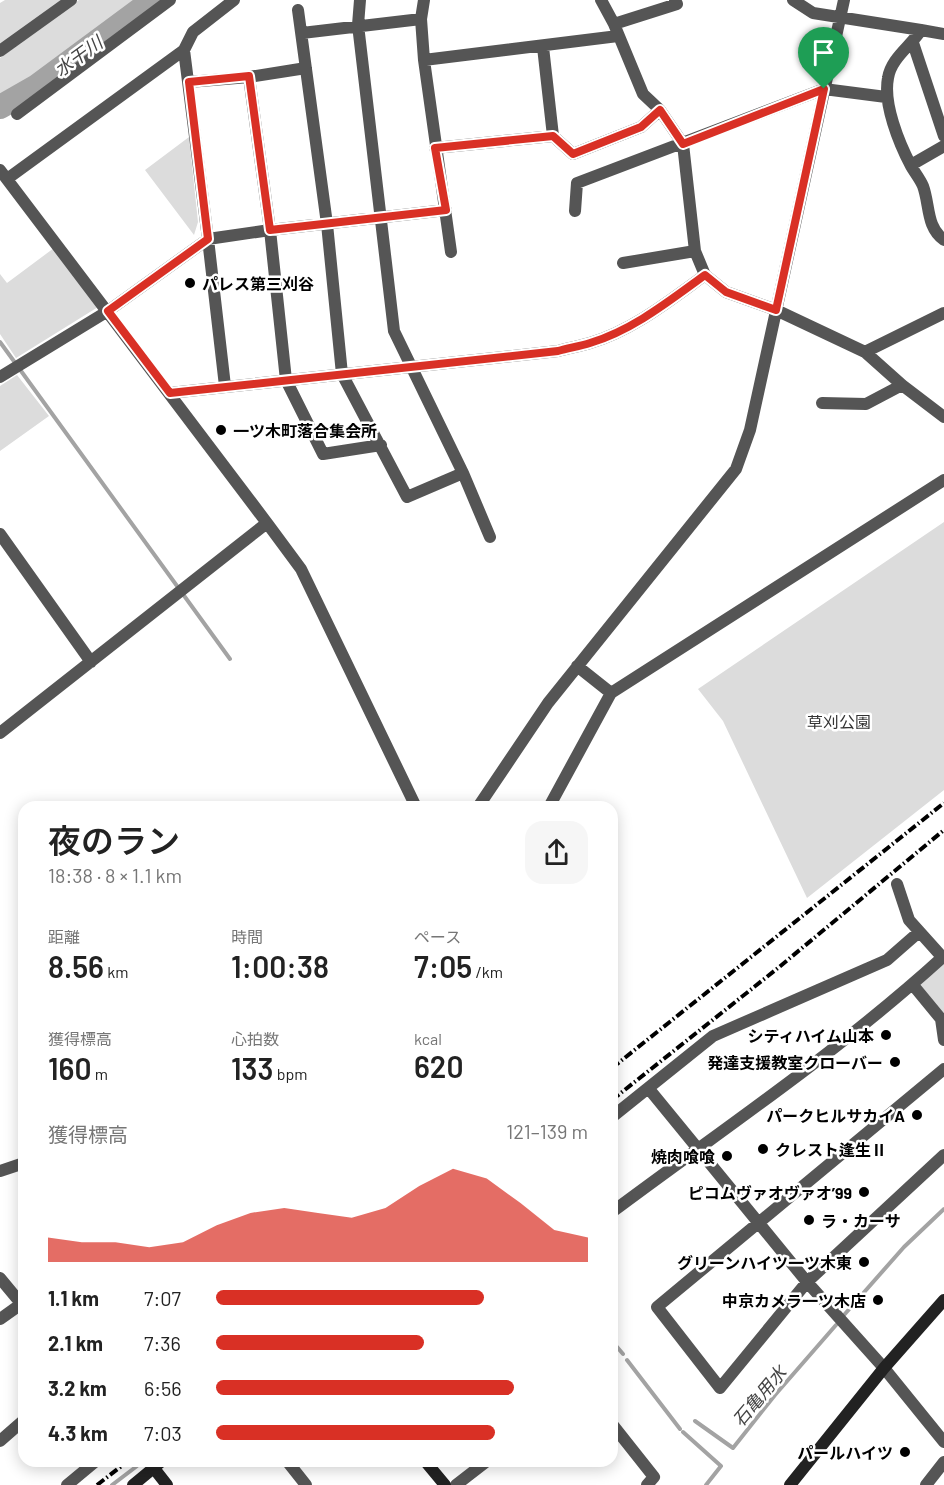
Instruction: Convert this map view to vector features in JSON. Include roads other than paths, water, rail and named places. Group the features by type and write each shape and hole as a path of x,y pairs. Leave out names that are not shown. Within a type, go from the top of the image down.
{"street":[{"path":"0,51 71,0"},
{"path":"17,114 170,0"},
{"path":"234,0 193,32 184,50 3,174 301,569 413,801"},
{"path":"360,0 358,25 394,331 464,473 490,537"},
{"path":"424,0 421,19 424,60 450,252"},
{"path":"601,0 643,94 660,110 683,144 695,251 705,275 726,292 776,310 866,352 944,417"},
{"path":"424,60 543,46 616,30 677,4 675,0"},
{"path":"793,0 813,13 944,34"},
{"path":"482,801 548,703 736,469 750,430 844,0"},
{"path":"298,10 327,224 342,374 407,497 464,473"},
{"path":"302,33 421,19"},
{"path":"921,30 913,43 894,60 888,76 886,97 911,165 923,185 933,230 942,237"},
{"path":"913,43 944,136"},
{"path":"543,46 553,136 573,154 641,127 660,110"},
{"path":"184,50 225,386"},
{"path":"189,82 306,68"},
{"path":"249,76 270,230 285,380 323,454 381,445"},
{"path":"575,211 577,183 824,89 886,97"},
{"path":"435,148 553,136"},
{"path":"911,165 944,146"},
{"path":"0,376 108,311 208,239 446,210"},
{"path":"623,263 695,251"},
{"path":"170,393 558,351 590,343 619,332 647,317 705,275"},
{"path":"866,352 944,313"},
{"path":"822,403 866,404 902,384"},
{"path":"552,801 611,693 944,480"},
{"path":"0,733 267,523"},
{"path":"0,534 91,663"},
{"path":"577,666 611,693"},
{"path":"618,1208 913,985 943,957 909,920 897,884"},
{"path":"618,1112 713,1036 887,960 919,932"},
{"path":"913,985 941,1019 944,1040"},
{"path":"944,1069 657,1307 720,1388 807,1282 944,1155"},
{"path":"649,1089 807,1282 884,1368 944,1442"},
{"path":"0,1171 18,1166"},
{"path":"0,1278 18,1298"},
{"path":"790,1485 884,1368 944,1300"},
{"path":"0,1319 18,1307"},
{"path":"0,1441 18,1425"},
{"path":"618,1432 654,1477 648,1485"},
{"path":"926,1485 944,1462"},
{"path":"67,1485 89,1467"},
{"path":"133,1485 150,1467"},
{"path":"157,1467 168,1485"},
{"path":"292,1467 306,1485"},
{"path":"430,1467 445,1485"},
{"path":"456,1485 479,1467"}],"waterway":[{"name":"水干川","path":"0,107 37,86 153,0"},
{"path":"0,342 230,659"},
{"name":"石亀用水","path":"844,1315 904,1247 944,1209"},
{"name":"石亀用水","path":"695,1421 733,1448 775,1395 836,1325"},
{"name":"石亀用水","path":"618,1348 623,1354"},
{"name":"石亀用水","path":"627,1360 680,1429"},
{"path":"683,1432 721,1466 706,1485"},
{"name":"石亀用水","path":"112,1485 136,1467"}],"railway":[{"path":"618,1063 944,803"},
{"path":"618,1095 778,968 944,830"},
{"path":"97,1485 120,1467"}],"place":[{"name":"パレス第三刈谷","path":"190,283"},
{"name":"一ツ木町落合集会所","path":"221,430"},
{"name":"シティハイム山本","path":"886,1035"},
{"name":"発達支援教室クローバー","path":"895,1062"},
{"name":"パークヒルサカイA","path":"917,1115"},
{"name":"クレスト逢生Ⅱ","path":"763,1149"},
{"name":"焼肉喰喰","path":"727,1156"},
{"name":"ピコムヴァオヴァオ’99","path":"864,1192"},
{"name":"ラ・カーサ","path":"809,1220"},
{"name":"グリーンハイツ一ツ木東","path":"864,1262"},
{"name":"中京カメラ一ツ木店","path":"878,1300"},
{"name":"パールハイツ","path":"905,1452"}],"park label":[{"name":"草刈公園","path":"839,721"}]}
